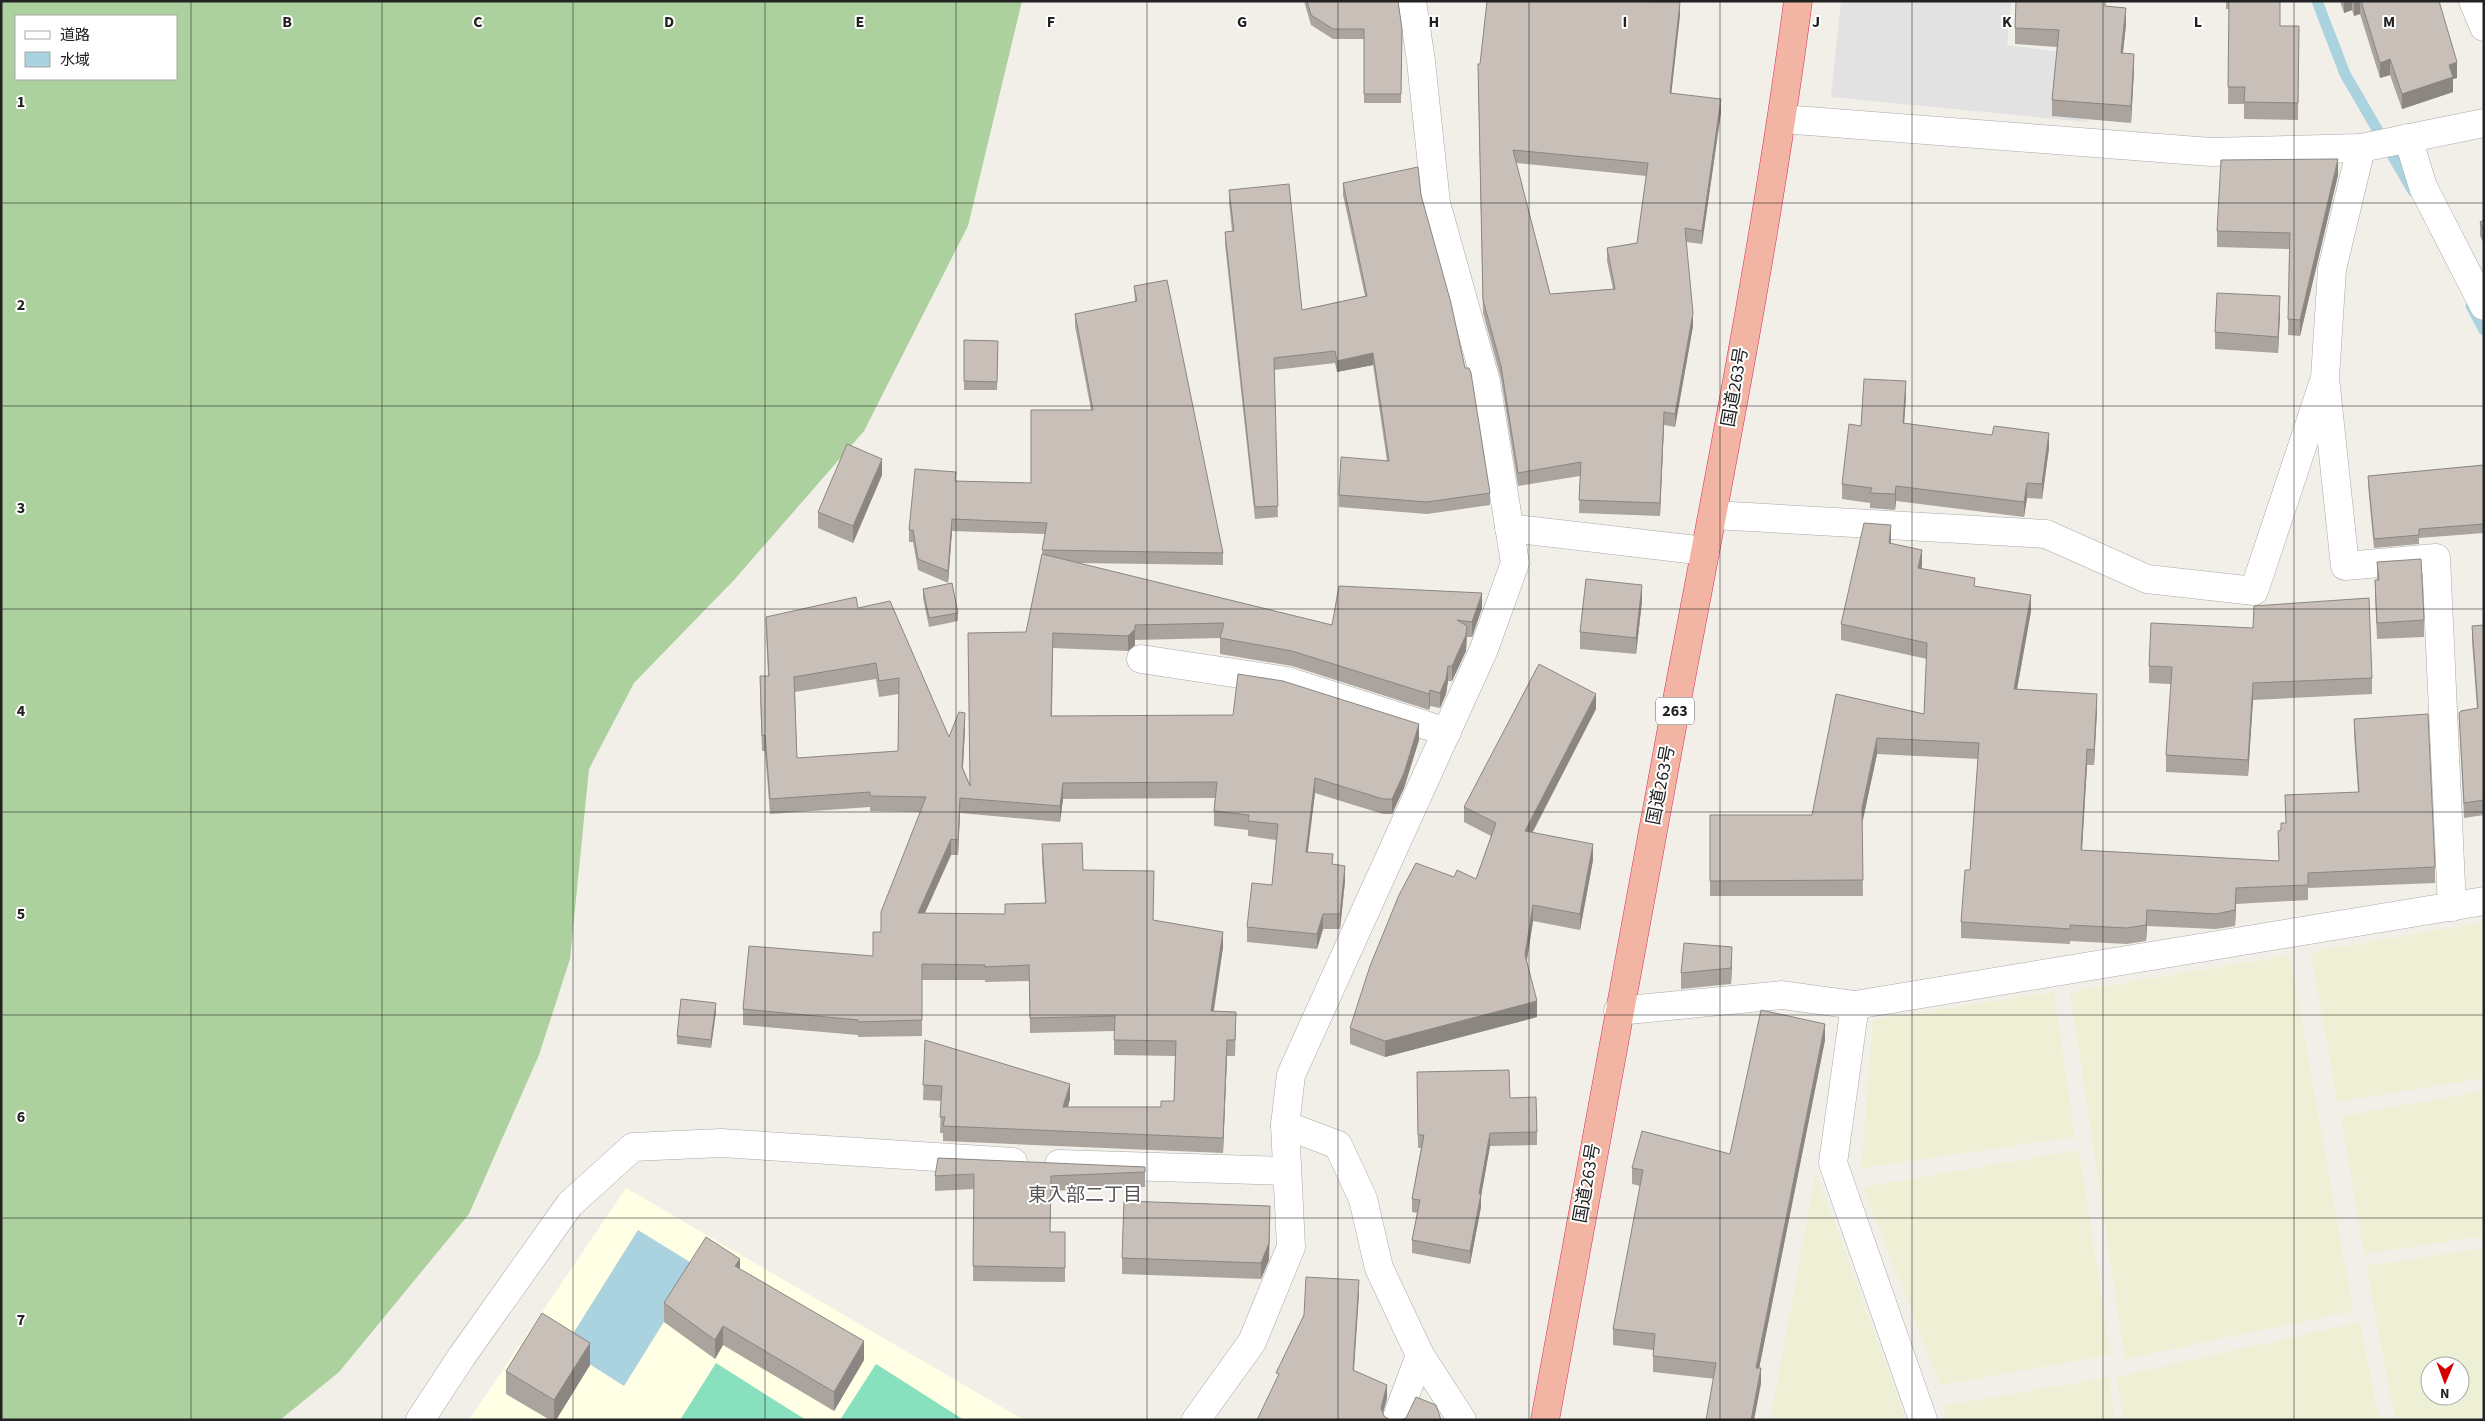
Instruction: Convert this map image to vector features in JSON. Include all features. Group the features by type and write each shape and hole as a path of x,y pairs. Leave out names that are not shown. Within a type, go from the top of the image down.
{"highway":[{"name":"国道263号","path":"1545,1420 1618,1011 1713,515 1782,119 1798,1"}],"street":[{"path":"1196,1420 1252,1342 1291,1247 1285,1125 1291,1075 1484,648 1514,563 1486,382 1436,203 1421,61 1412,1"},
{"path":"2473,1 2484,27"},
{"path":"1782,119 2211,152 2367,146 2484,123"},
{"path":"2404,138 2423,187 2484,306"},
{"path":"2367,146 2332,270 2325,378 2345,566 2436,558 2452,908"},
{"path":"1713,515 2046,534 2147,579 2254,591 2325,378"},
{"path":"1509,528 1705,550"},
{"path":"1141,658 1287,681 1447,732"},
{"path":"1618,1011 1782,995 1855,1005 2484,902"},
{"path":"1855,1005 1833,1163 1923,1420"},
{"path":"1285,1125 1338,1146 1364,1199 1379,1268 1420,1355 1462,1420"},
{"path":"420,1420 462,1356 570,1204 633,1147 721,1143 1020,1162 1287,1172"},
{"path":"1396,1420 1420,1355"}],"shaded area":[{"path":"1841,1 2011,1 2007,45 2093,56 2087,122 1831,97"},
{"path":"2484,922 2484,1078 2337,1102 2311,952"},
{"path":"2290,955 2353,1311 2125,1359 2070,992"},
{"path":"2054,992 2075,1137 1861,1168 1873,1020"},
{"path":"2484,1091 2484,1236 2364,1254 2341,1116"},
{"path":"2079,1150 2110,1355 1940,1385 1863,1187"},
{"path":"1816,1172 1906,1420 1770,1420"},
{"path":"626,1188 1024,1420 469,1420"},
{"path":"2484,1248 2484,1420 2395,1420 2366,1266"},
{"path":"2360,1322 2379,1420 2123,1420 2116,1377"},
{"path":"2109,1377 2115,1420 1947,1420 1942,1406"}],"green space":[{"path":"1,1 1022,1 968,226 864,431 734,580 634,683 589,769 570,959 539,1055 469,1214 339,1372 280,1420 1,1420"},
{"path":"716,1363 806,1420 680,1420"},
{"path":"876,1364 964,1420 840,1420"}],"water":[{"path":"638,1230 698,1267 624,1386 564,1348"}],"building":[{"path":"1307,1 1398,1 1402,29 1401,94 1364,94 1364,29 1333,29 1311,15"},
{"path":"1487,1 1680,2 1670,93 1721,99 1702,231 1685,228 1693,313 1675,414 1664,412 1660,503 1579,500 1581,462 1518,473 1501,366 1483,300 1478,64 1480,64","holes":["1513,150 1648,163 1637,243 1607,248 1615,289 1550,294"]},
{"path":"2016,1 2105,1 2105,6 2126,8 2121,53 2134,54 2131,106 2052,100 2059,30 2015,28"},
{"path":"2229,1 2280,1 2280,26 2299,26 2298,103 2244,102 2245,87 2228,87"},
{"path":"2361,1 2439,1 2457,62 2449,65 2453,77 2402,94 2390,59 2380,63"},
{"path":"2338,159 2300,320 2288,319 2290,233 2217,231 2221,160"},
{"path":"1418,167 1421,195 1451,303 1465,368 1469,368 1471,373 1490,493 1427,502 1339,495 1341,457 1389,461 1373,353 1337,361 1335,351 1274,358 1278,506 1255,507 1225,232 1234,231 1229,190 1289,184 1302,310 1367,296 1343,183"},
{"path":"2484,220 2484,231 2480,222"},
{"path":"1167,280 1223,553 1042,550 1047,523 952,519 948,571 918,559 913,530 909,530 915,469 956,472 955,481 1031,483 1031,410 1093,410 1075,314 1137,301 1134,286"},
{"path":"2217,293 2280,296 2278,337 2215,332"},
{"path":"964,340 998,341 997,382 964,381"},
{"path":"1864,379 1906,381 1903,423 1992,435 1994,426 2049,433 2042,484 2027,483 2024,502 1896,486 1895,494 1870,493 1872,488 1842,484 1849,424 1861,426"},
{"path":"847,444 882,459 853,526 818,512"},
{"path":"2484,465 2484,524 2419,529 2419,535 2374,539 2368,476"},
{"path":"1864,523 1891,525 1889,543 1922,550 1918,568 1975,578 1974,586 2031,595 2014,689 2097,694 2094,750 2087,749 2081,850 2279,861 2278,831 2281,830 2281,823 2286,823 2285,795 2359,792 2354,719 2428,714 2435,867 2308,873 2308,885 2236,888 2235,910 2216,914 2147,910 2146,925 2127,928 2070,925 2070,929 1961,922 1965,870 1970,870 1979,743 1877,738 1862,808 1863,880 1710,881 1710,815 1812,815 1836,694 1924,714 1927,643 1841,624"},
{"path":"1042,554 1332,625 1339,586 1482,593 1472,622 1457,620 1467,626 1466,635 1452,666 1448,666 1446,679 1440,693 1430,690 1429,694 1292,651 1220,638 1224,623 1135,625 1135,629 1128,636 1053,633 1051,716 1233,715 1238,674 1283,681 1419,724 1404,773 1392,799 1383,799 1315,778 1306,852 1333,854 1332,864 1345,866 1340,914 1323,914 1317,934 1247,927 1252,883 1272,885 1278,824 1248,821 1249,815 1214,811 1217,782 1063,783 1060,806 960,798 958,840 951,839 918,913 1005,914 1005,904 1046,903 1042,844 1082,843 1083,870 1154,871 1153,920 1223,932 1211,1011 1236,1012 1235,1040 1227,1040 1223,1138 943,1126 945,1117 940,1117 942,1086 923,1085 925,1040 1070,1084 1063,1107 1161,1107 1161,1101 1174,1101 1176,1041 1114,1040 1115,1016 1030,1018 1029,965 985,967 985,965 922,964 922,1020 858,1022 858,1020 743,1009 749,946 873,956 873,932 881,932 881,912 926,797 870,796 870,792 770,799 765,735 762,736 760,676 769,676 766,617 856,597 858,608 890,601 949,737 959,712 965,713 962,767 970,786 968,633 1026,632","holes":["876,663 879,681 899,678 898,751 797,758 794,677"]},
{"path":"2421,559 2424,620 2377,623 2375,580 2379,580 2377,562"},
{"path":"1586,579 1642,585 1636,638 1580,632"},
{"path":"952,583 958,613 929,618 923,589"},
{"path":"2369,598 2372,678 2253,683 2248,760 2166,755 2172,667 2149,666 2151,623 2253,628 2254,606"},
{"path":"2484,625 2484,800 2464,803 2459,713 2478,708 2472,626"},
{"path":"1539,664 1596,694 1525,831 1593,844 1580,914 1533,905 1525,955 1537,1001 1385,1041 1350,1028 1370,966 1399,895 1416,863 1454,877 1457,870 1476,879 1496,823 1464,807"},
{"path":"1684,943 1732,947 1731,968 1681,973"},
{"path":"681,999 716,1003 711,1040 677,1036"},
{"path":"1761,1010 1825,1024 1756,1368 1761,1368 1751,1420 1706,1420 1716,1363 1653,1356 1655,1334 1613,1329 1643,1170 1632,1168 1642,1131 1730,1154"},
{"path":"1509,1070 1510,1098 1536,1097 1537,1132 1490,1133 1470,1251 1412,1240 1420,1200 1412,1199 1424,1135 1418,1135 1417,1072"},
{"path":"938,1158 1145,1167 1145,1172 1051,1176 1050,1232 1065,1232 1065,1268 973,1266 974,1174 935,1176"},
{"path":"1124,1201 1270,1206 1269,1243 1261,1263 1122,1258"},
{"path":"706,1237 740,1259 735,1266 864,1341 834,1392 723,1326 715,1340 664,1303"},
{"path":"1306,1277 1359,1280 1353,1370 1387,1385 1381,1408 1384,1416 1390,1420 1257,1420 1279,1374 1276,1373 1304,1315"},
{"path":"542,1313 590,1343 554,1400 506,1371"},
{"path":"1416,1397 1436,1405 1441,1420 1401,1420 1406,1418"}],"waterway":[{"path":"2317,1 2345,74 2413,191"},
{"path":"2471,306 2484,330"}],"district":[{"name":"東入部二丁目","path":"1085,1195"}]}
